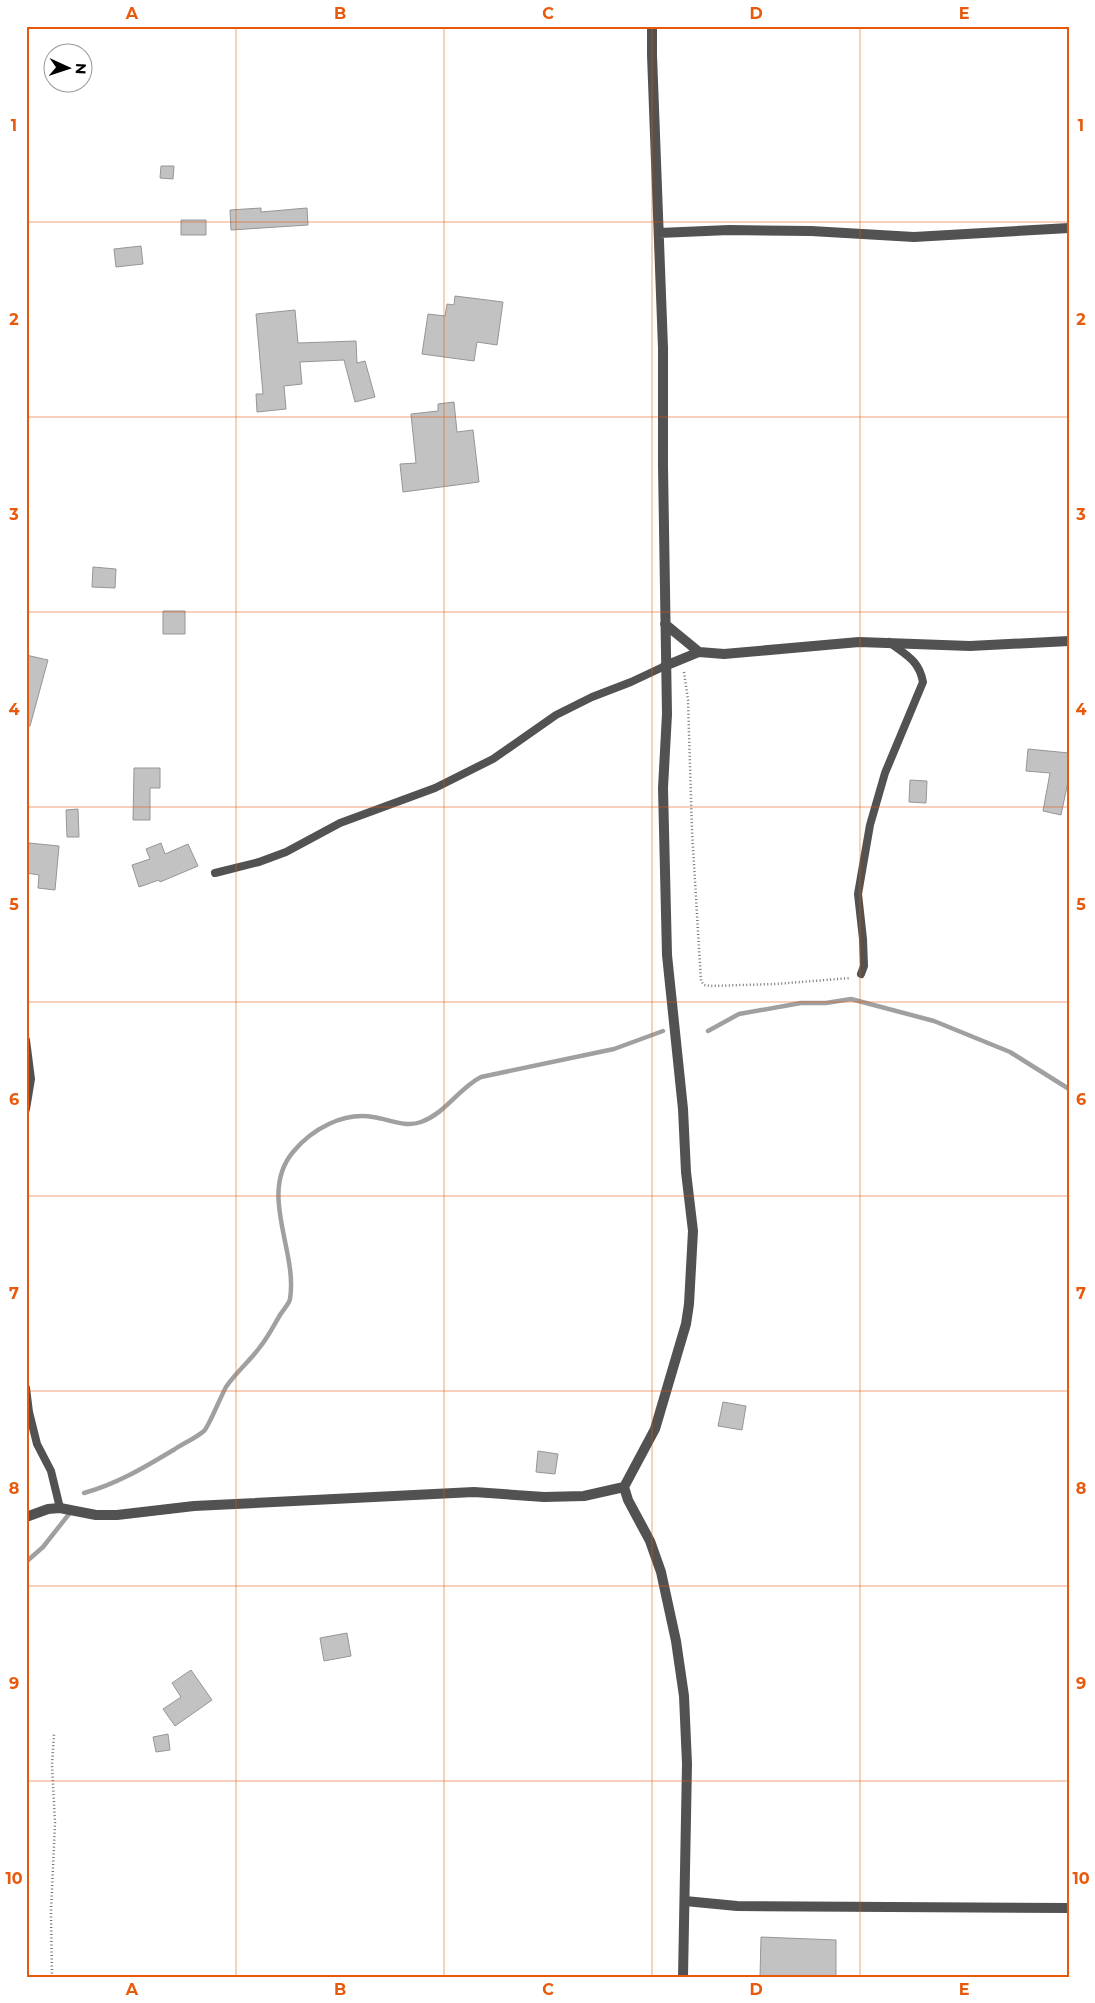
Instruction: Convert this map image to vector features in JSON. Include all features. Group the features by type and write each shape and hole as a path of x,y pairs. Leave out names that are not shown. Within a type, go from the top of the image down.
{"street":[{"path":"652,26 663,348 667,714 663,788 668,955 683,1109 686,1172 693,1230 692,1269 686,1324 655,1429 624,1487 628,1500 650,1541 661,1572 676,1641 684,1696 688,1764 682,1977"},
{"path":"659,233 738,230 811,231 914,237 1069,228"},
{"path":"665,624 699,652"},
{"path":"665,666 699,652 724,654 859,642 970,646 1069,641"},
{"path":"26,1517 48,1509 60,1508 96,1514 117,1515 194,1506 474,1492 544,1497 584,1496 624,1487"},
{"path":"685,1901 737,1906 1069,1908"}],"lane":[{"path":"861,974 864,966 863,939 858,894 870,825 885,773 923,682 921,670 915,661 889,642"},
{"path":"215,873 259,862 286,852 340,823 435,788 493,759 556,715 592,697 665,666"},
{"path":"26,1040 31,1079 26,1109"},
{"path":"26,1388 29,1412 37,1444 51,1471 60,1508"}],"path":[{"path":"683,660 688,700 692,831 701,981 704,985 710,986 775,984 857,977 861,974"},
{"path":"52,1977 51,1912 55,1823 52,1765 54,1734"}],"building":[{"path":"161,166 174,166 173,179 160,178"},
{"path":"261,208 261,212 307,208 308,225 231,230 230,210"},
{"path":"181,220 206,220 206,235 181,235"},
{"path":"141,246 143,264 116,267 114,249"},
{"path":"455,296 503,302 497,345 477,342 474,361 422,354 428,314 445,316 447,304 454,305"},
{"path":"295,310 298,343 356,341 357,363 365,361 375,397 355,402 344,360 300,362 302,384 284,386 286,409 257,412 256,394 263,394 256,314"},
{"path":"454,402 457,432 473,430 479,482 403,492 400,464 416,463 411,414 438,411 438,404"},
{"path":"93,567 116,569 115,588 92,587"},
{"path":"163,611 185,611 185,634 163,634"},
{"path":"26,655 48,660 30,726 26,726"},
{"path":"1028,749 1069,753 1069,777 1061,815 1043,811 1050,773 1026,771"},
{"path":"134,768 160,768 160,788 150,788 150,820 133,820"},
{"path":"910,780 927,781 926,803 909,802"},
{"path":"78,809 79,837 67,837 66,810"},
{"path":"29,843 59,846 55,890 38,888 39,875 26,873"},
{"path":"161,843 165,854 188,844 198,866 160,882 159,880 139,887 132,865 150,859 146,849"},
{"path":"723,1402 746,1406 742,1430 718,1426"},
{"path":"538,1451 558,1454 555,1474 536,1472"},
{"path":"347,1633 351,1656 324,1661 320,1638"},
{"path":"191,1670 212,1700 175,1726 163,1709 181,1697 172,1683"},
{"path":"168,1734 170,1750 156,1752 153,1737"},
{"path":"761,1937 836,1940 836,1977 760,1977"}],"waterway":[{"path":"708,1031 739,1014 801,1003 826,1003 851,999 934,1021 1010,1052 1069,1089"},
{"path":"84,1493 108,1485 131,1474 204,1431 226,1387 268,1335 290,1299 291,1281 281,1223 279,1186 283,1168 293,1152 309,1136 329,1124 351,1117 373,1117 415,1124 438,1113 466,1087 481,1077 614,1049 663,1031"},
{"path":"26,1562 43,1547 69,1514"}]}
